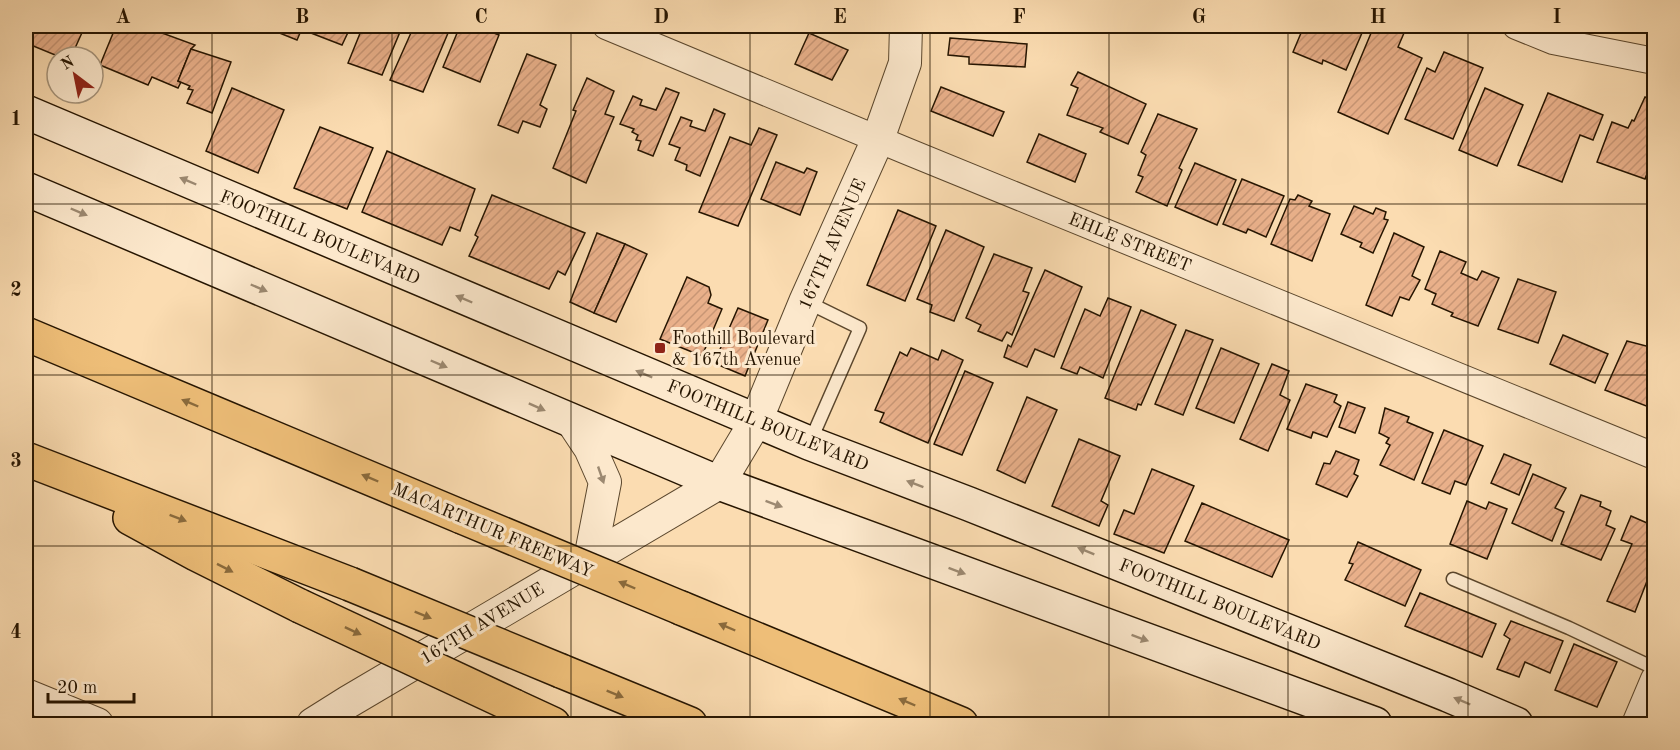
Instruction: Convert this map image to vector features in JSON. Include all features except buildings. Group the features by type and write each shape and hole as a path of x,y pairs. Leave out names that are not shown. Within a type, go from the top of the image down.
{"highway":[{"name":"MACARTHUR FREEWAY","path":"26,334 961,724"},
{"path":"26,460 350,584 690,724"},
{"path":"26,460 196,554 300,606 553,724"}],"main road":[{"name":"FOOTHILL BOULEVARD","path":"26,112 809,443 1014,522 1516,724"},
{"path":"26,189 574,424 719,483 1375,724"}],"street":[{"name":"EHLE STREET","path":"606,26 1654,456"},
{"name":"167TH AVENUE","path":"313,724 343,713 590,559 719,483 756,421 878,139 905,63 906,26"},
{"path":"1516,26 1553,41 1654,61"},
{"path":"574,424 590,448 605,482 590,559"},
{"path":"1635,724 1654,679"},
{"path":"26,695 97,724"}],"lane":[{"path":"806,302 860,328 809,443"},
{"path":"1453,579 1569,628 1654,668"}],"place":[{"name":"Foothill Boulevard & 167th Avenue","path":"660,348"}]}
